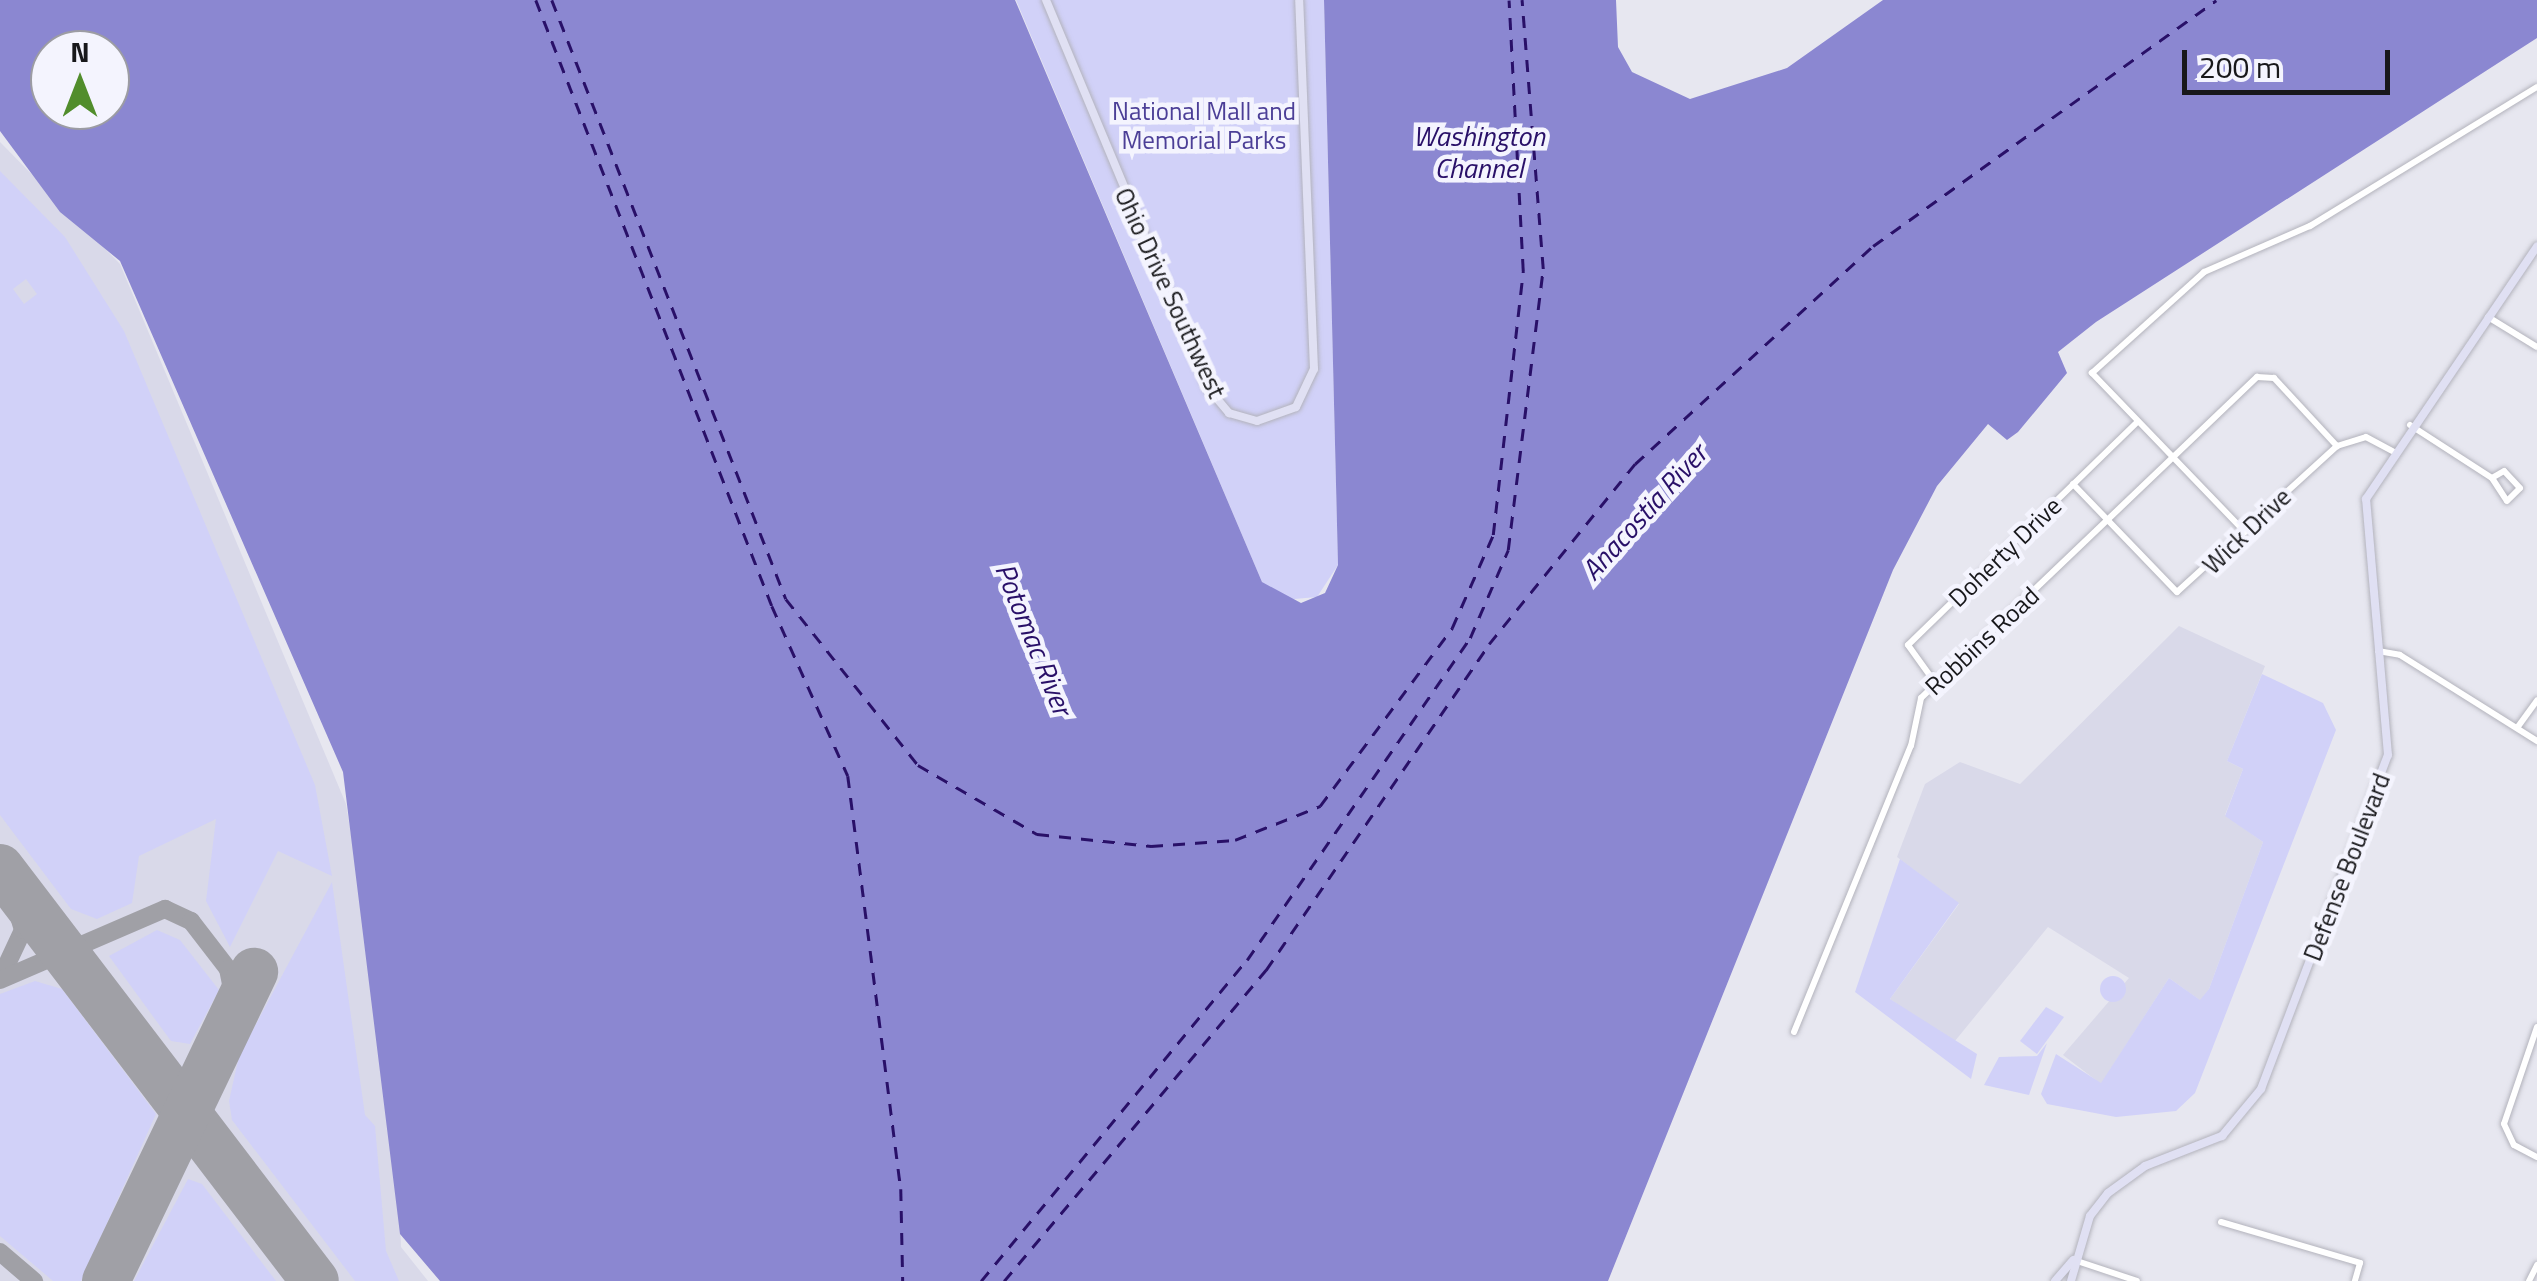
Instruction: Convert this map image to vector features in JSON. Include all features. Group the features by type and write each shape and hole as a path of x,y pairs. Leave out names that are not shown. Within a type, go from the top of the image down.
{"street":[{"name":"Ohio Drive Southwest","path":"1046,0 1212,396 1257,421 1296,407 1314,369 1298,0"},
{"path":"2245,532 2092,373 2190,282 2310,226 2537,87"},
{"name":"Defense Boulevard","path":"2072,1260 2090,1216 2118,1184 2216,1140 2256,1100 2387,762 2362,519 2392,451 2537,246"},
{"path":"2487,316 2537,348"},
{"name":"Robbins Road","path":"1794,1032 1912,746 1914,710 1936,684 2264,375 2337,446"},
{"name":"Doherty Drive","path":"1936,684 1906,647 2137,422"},
{"path":"2410,425 2492,478 2507,501 2520,488 2504,471 2492,478"},
{"path":"2337,446 2366,437 2392,451"},
{"name":"Wick Drive","path":"2072,484 2177,592 2337,446"},
{"path":"2378,651 2400,655 2537,740"},
{"path":"2517,728 2537,700"},
{"path":"2537,1027 2504,1124 2514,1145 2537,1156"},
{"path":"2221,1222 2360,1263 2355,1281"},
{"path":"2055,1281 2072,1260"},
{"path":"2070,1281 2072,1260"},
{"path":"2072,1260 2137,1281"},
{"path":"2528,1281 2537,1265"}],"shaded area":[{"path":"0,142 120,264 346,804 396,1111 401,1247 428,1281 0,1281"},
{"path":"2179,626 2265,666 2227,761 2243,769 2225,815 2263,842 2209,989 2201,1001 2169,978 2101,1084 2063,1055 2129,978 2048,927 1955,1041 1943,1038 1890,999 1959,904 1897,857 1925,784 1960,762 2020,784"}],"green space":[{"name":"National Mall and Memorial Parks","path":"1016,0 1324,0 1338,565 1317,597 1283,600 1262,582"},
{"path":"0,171 65,237 124,331 315,785 332,876 278,851 230,947 206,901 216,819 139,856 132,903 97,919 71,909 0,815","holes":["26,279 37,294 24,304 13,289"]},
{"path":"2262,674 2323,703 2336,730 2195,1093 2176,1111 2116,1117 2047,1104 2041,1094 2056,1054 2101,1083 2169,978 2200,1000 2209,989 2263,842 2225,816 2243,769 2227,761"},
{"path":"1900,859 1959,903 1890,999 1977,1054 1971,1079 1855,992"},
{"path":"332,882 365,1115 375,1126 386,1251 399,1281 355,1281 232,1120 229,1101 239,1056"},
{"path":"157,930 180,940 219,990 190,1044 171,1041 109,956"},
{"path":"2113,976 2122,980 2126,989 2122,998 2113,1002 2104,998 2100,989 2104,980"},
{"path":"35,981 62,989 156,1114 81,1281 53,1281 0,1236 0,994"},
{"path":"2046,1007 2064,1017 2037,1054 2020,1041"},
{"path":"2047,1043 2029,1095 1984,1085 1999,1057 2037,1056"},
{"path":"188,1179 202,1184 276,1281 134,1281"}],"water":[{"path":"0,0 1015,0 1262,582 1301,603 1325,593 1338,565 1324,0 1616,0 1618,47 1632,72 1690,99 1787,68 1883,0 2537,0 2537,38 2096,322 2058,352 2067,373 2018,432 2007,440 1988,424 1937,486 1893,570 1608,1281 440,1281 400,1234 343,772 120,261 60,212 0,131"}],"ferry route":[{"path":"536,0 772,606 848,776 901,1189 903,1281"},
{"path":"552,0 786,599 918,765 1037,834 1151,846 1235,840 1320,806 1452,628 1493,535 1523,271 1509,0"},
{"path":"981,1281 1247,960 1470,638 1508,550 1543,269 1522,0"},
{"path":"1004,1281 1266,970 1489,644 1635,464 1873,246 2216,0"}],"taxiway":[{"path":"1,977 23,930 7,877"},
{"path":"0,980 165,909 191,921 228,969 236,1009"},
{"path":"0,1252 34,1281"}],"runway":[{"path":"0,868 315,1281"},
{"path":"106,1281 254,972"}],"water label":[{"name":"Washington Channel","path":"1479,152"},
{"name":"Anacostia River","path":"1644,512"},
{"name":"Potomac River","path":"1034,639"}]}
